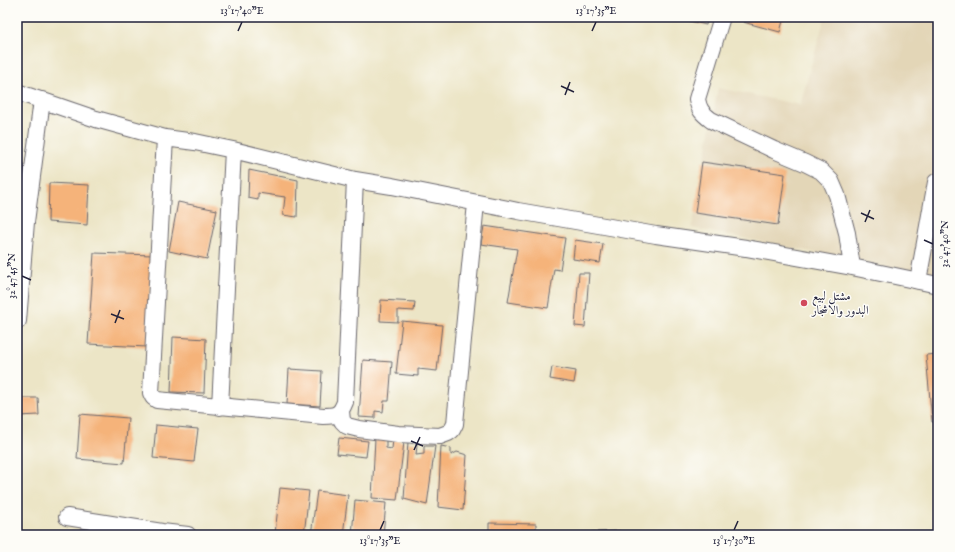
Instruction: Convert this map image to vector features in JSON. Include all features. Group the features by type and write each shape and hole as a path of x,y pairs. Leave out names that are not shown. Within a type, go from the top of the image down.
{"street":[{"path":"722,17 698,99 698,107 703,114 711,120 821,171 831,181 837,196 847,233 852,267"},
{"path":"17,92 96,119 165,138 195,142 232,150 355,180 518,211 656,235 746,248 852,267 938,285"},
{"path":"18,321 26,222 42,100"},
{"path":"165,138 151,393 153,397 157,400 323,416 333,416 341,411"},
{"path":"220,407 232,150"},
{"path":"355,180 345,402 341,411 342,421 347,426 359,430 440,436 452,430 455,424 476,202"},
{"path":"918,281 936,182 938,182"},
{"path":"66,517 162,533 188,535"}],"shaded area":[{"path":"825,17 938,17 938,277 692,228 718,88 800,105"}],"building":[{"path":"691,17 708,17 706,25 690,21"},
{"path":"745,17 784,17 780,32 743,22"},
{"path":"702,162 785,174 778,225 695,213"},
{"path":"249,170 298,180 297,217 283,215 285,197 258,193 258,200 248,198"},
{"path":"49,183 89,185 87,225 48,222"},
{"path":"178,202 217,210 207,259 169,251"},
{"path":"484,226 565,238 560,270 554,269 548,308 508,302 517,249 481,244"},
{"path":"575,240 603,244 600,263 573,259"},
{"path":"94,253 153,255 147,347 88,344"},
{"path":"579,273 589,273 585,327 575,326"},
{"path":"381,300 415,302 414,311 398,310 398,322 380,321"},
{"path":"402,321 442,325 437,371 418,369 418,376 396,374"},
{"path":"173,337 206,339 204,393 171,392"},
{"path":"938,354 938,422 932,422 926,355"},
{"path":"363,360 392,362 389,401 384,401 383,412 375,411 375,418 359,417"},
{"path":"552,367 576,371 574,383 550,379"},
{"path":"289,369 322,371 320,406 287,404"},
{"path":"18,398 38,398 39,415 19,416"},
{"path":"80,414 128,418 124,463 77,459"},
{"path":"156,425 198,429 194,462 153,458"},
{"path":"339,438 368,441 366,457 337,454"},
{"path":"375,438 386,440 386,448 392,449 393,439 404,442 397,500 372,498"},
{"path":"408,442 417,444 416,455 424,454 424,446 435,446 427,505 404,499"},
{"path":"441,446 451,448 451,455 457,452 467,455 463,510 438,507"},
{"path":"280,488 309,491 304,535 275,534"},
{"path":"317,491 348,495 343,535 311,535"},
{"path":"355,500 386,503 383,535 352,535"},
{"path":"489,523 536,524 536,535 489,535"},
{"path":"620,531 620,535 592,535 592,532"}],"place":[{"name":"مشتل لبيع البدور والاشجار","path":"804,303"}]}
